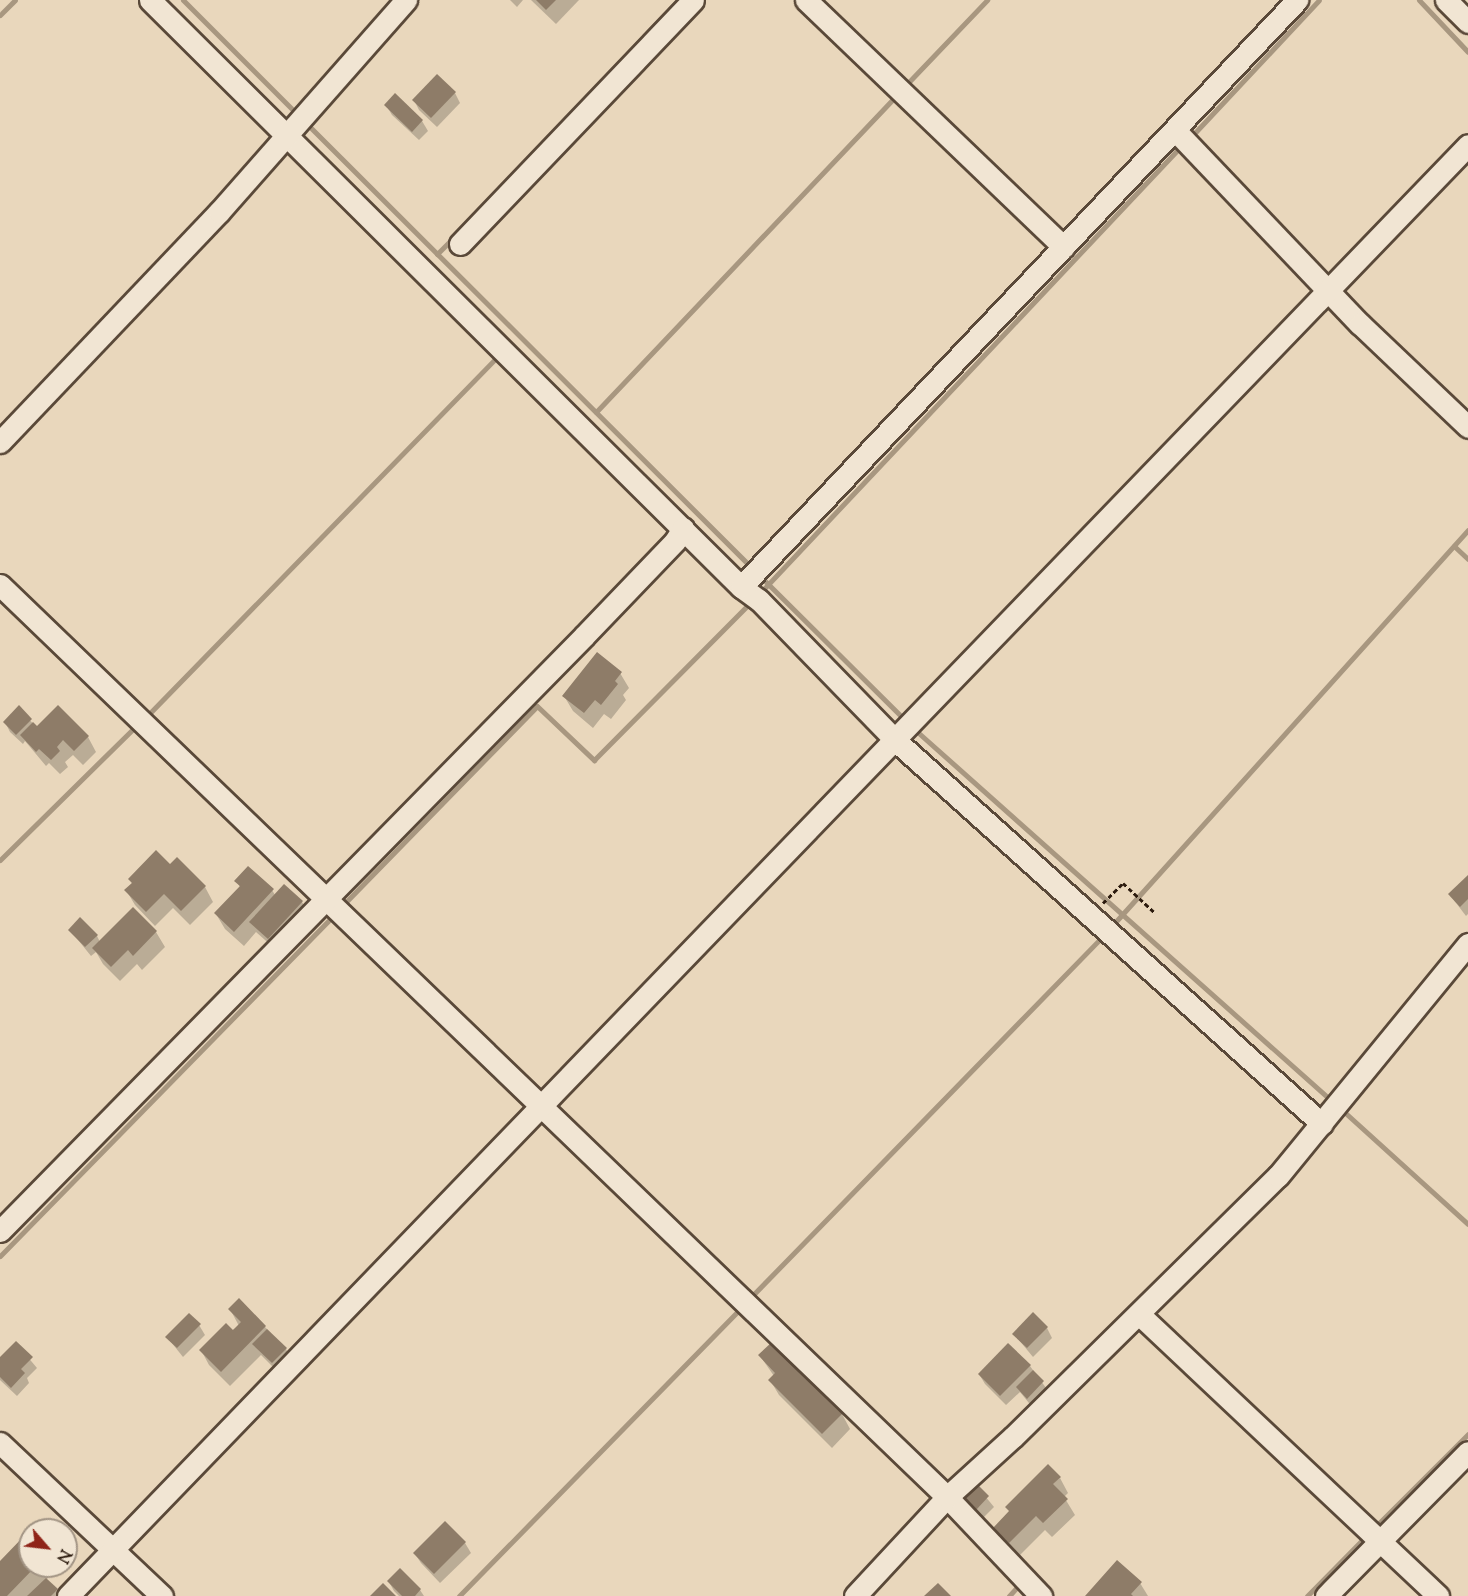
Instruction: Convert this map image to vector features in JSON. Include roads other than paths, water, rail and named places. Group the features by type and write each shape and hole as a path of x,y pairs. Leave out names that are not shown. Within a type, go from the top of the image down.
{"street":[{"path":"150,0 296,126 502,352 683,528 752,584 1110,931 1331,1112"},
{"path":"0,441 296,126 406,0"},
{"path":"460,244 693,0"},
{"path":"806,0 1064,247"},
{"path":"752,584 1064,247 1182,137 1297,0"},
{"path":"1446,0 1468,22"},
{"path":"1182,137 1360,324 1468,428"},
{"path":"68,1596 1468,145"},
{"path":"0,1231 333,906 675,541 683,528"},
{"path":"0,585 947,1497 1041,1596"},
{"path":"855,1596 947,1497 1013,1437 1278,1176 1468,944"},
{"path":"1139,1314 1438,1596"},
{"path":"0,1443 162,1596"},
{"path":"1326,1596 1373,1536 1468,1452"}],"waterway":[{"path":"0,15 15,0"},
{"path":"183,0 299,116"},
{"path":"613,69 678,0"},
{"path":"903,88 987,0"},
{"path":"1189,139 1319,0"},
{"path":"1419,0 1468,52"},
{"path":"596,412 897,95"},
{"path":"305,122 753,569"},
{"path":"758,595 1182,145"},
{"path":"437,254 454,237"},
{"path":"144,719 500,354"},
{"path":"1110,928 1468,530"},
{"path":"1454,546 1468,559"},
{"path":"760,576 906,721"},
{"path":"340,908 537,706 594,760 752,601"},
{"path":"0,860 137,725"},
{"path":"913,728 1334,1103"},
{"path":"0,1256 334,915"},
{"path":"748,1300 1104,935"},
{"path":"1341,1109 1468,1224"},
{"path":"459,1596 742,1307"},
{"path":"1374,1528 1468,1434"},
{"path":"1307,1596 1367,1535"},
{"path":"1009,1596 1019,1585"}]}
